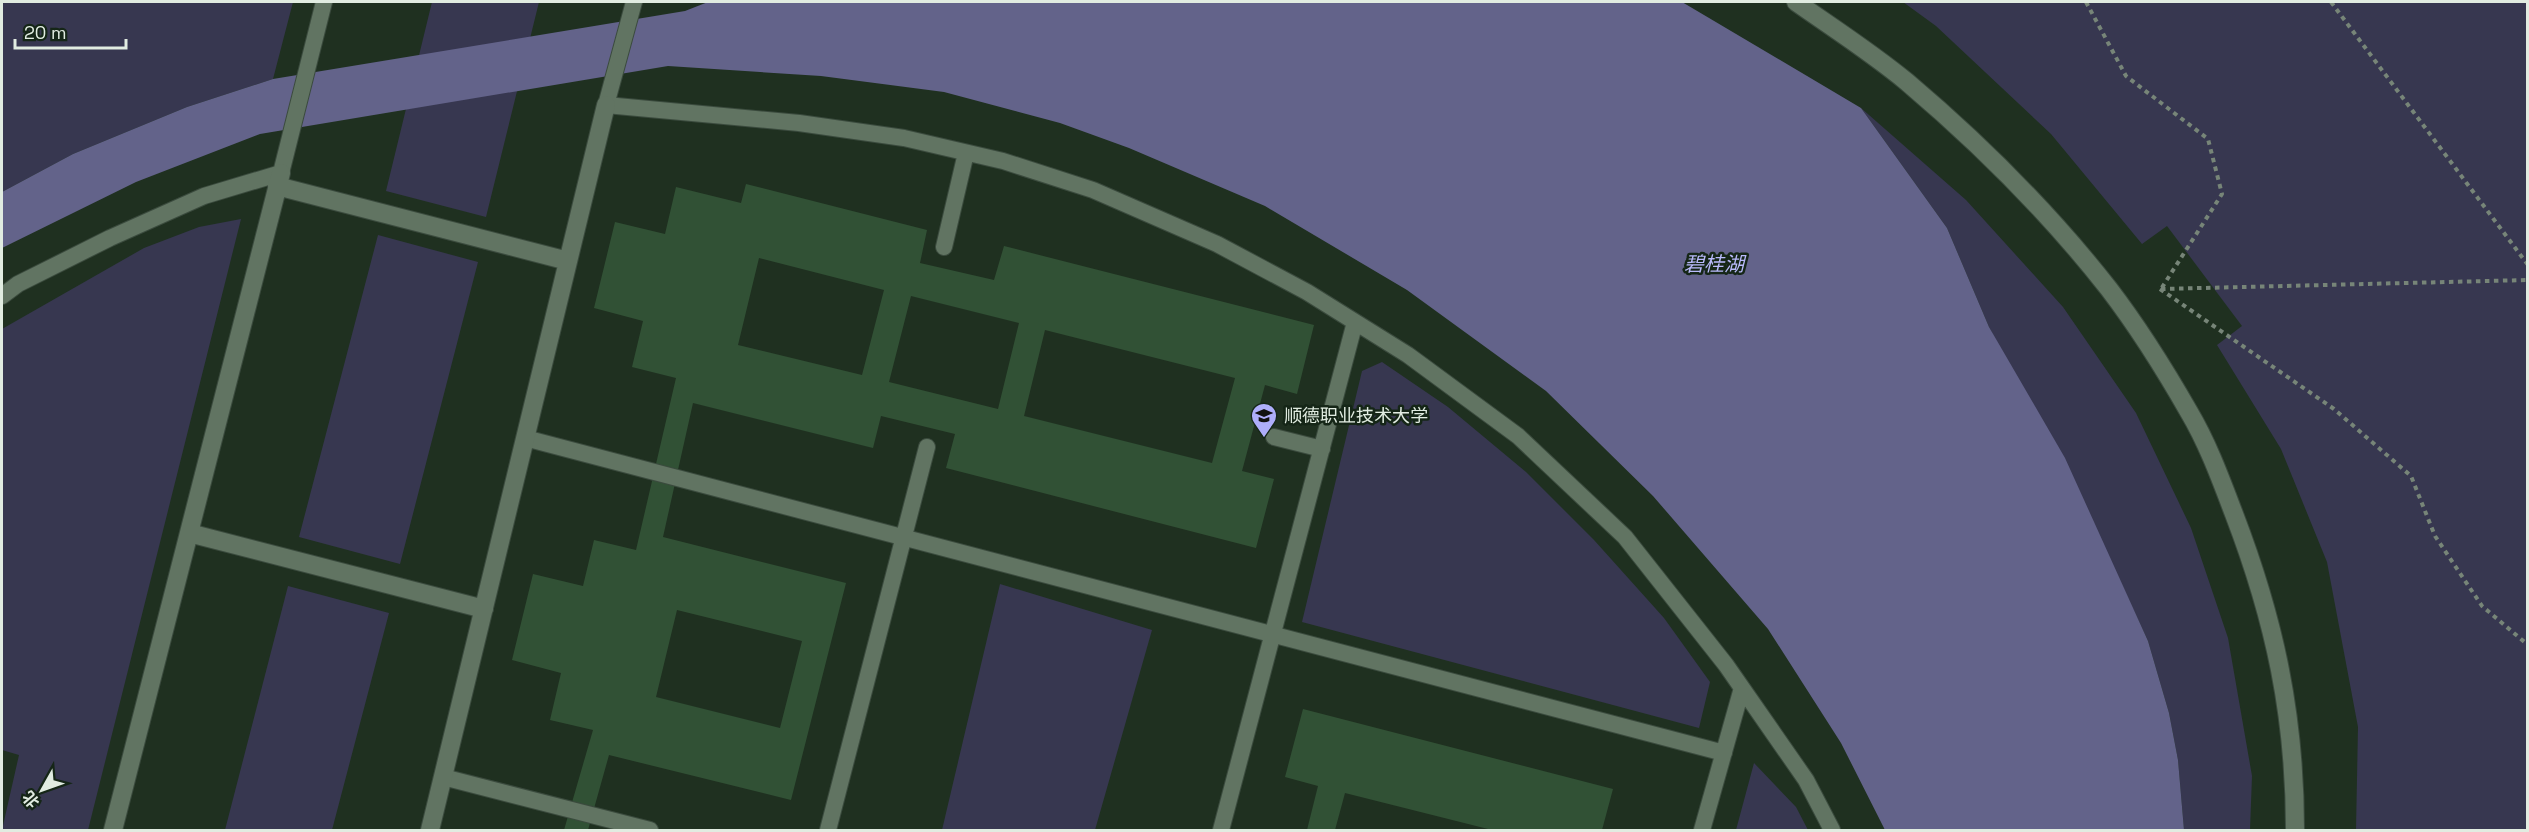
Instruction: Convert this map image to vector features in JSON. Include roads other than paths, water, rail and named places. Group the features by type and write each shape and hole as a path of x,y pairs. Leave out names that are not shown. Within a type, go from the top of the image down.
{"street":[{"path":"1796,2 1906,82 2046,215 2109,290 2190,414 2221,478 2251,557 2272,625 2286,700 2295,772 2295,831"},
{"path":"430,831 606,105"},
{"path":"113,831 279,179 568,261"},
{"path":"189,533 484,609"}],"lane":[{"path":"2,296 18,284 110,238 204,196 279,179 324,2"},
{"path":"634,2 606,105 799,123 904,138 1003,161 1103,194 1217,244 1306,292 1408,355 1518,436 1625,537 1742,688 1806,780 1832,831"},
{"path":"944,247 966,153"},
{"path":"1221,831 1355,322"},
{"path":"1274,437 1322,449"},
{"path":"525,438 1724,753"},
{"path":"828,831 927,447"},
{"path":"1702,831 1742,688"},
{"path":"443,777 650,831"}],"water":[{"name":"碧桂湖","path":"708,2 1682,2 1861,108 1947,228 1989,327 2065,458 2148,641 2169,713 2178,760 2184,830 1885,830 1841,743 1768,629 1653,496 1546,391 1407,290 1265,206 1129,148 1060,123 944,92 821,76 668,66 260,134 136,182 2,248 2,192 73,154 187,107 273,79 685,11"}],"place":[{"name":"顺德职业技术大学","path":"1264,439"}]}
